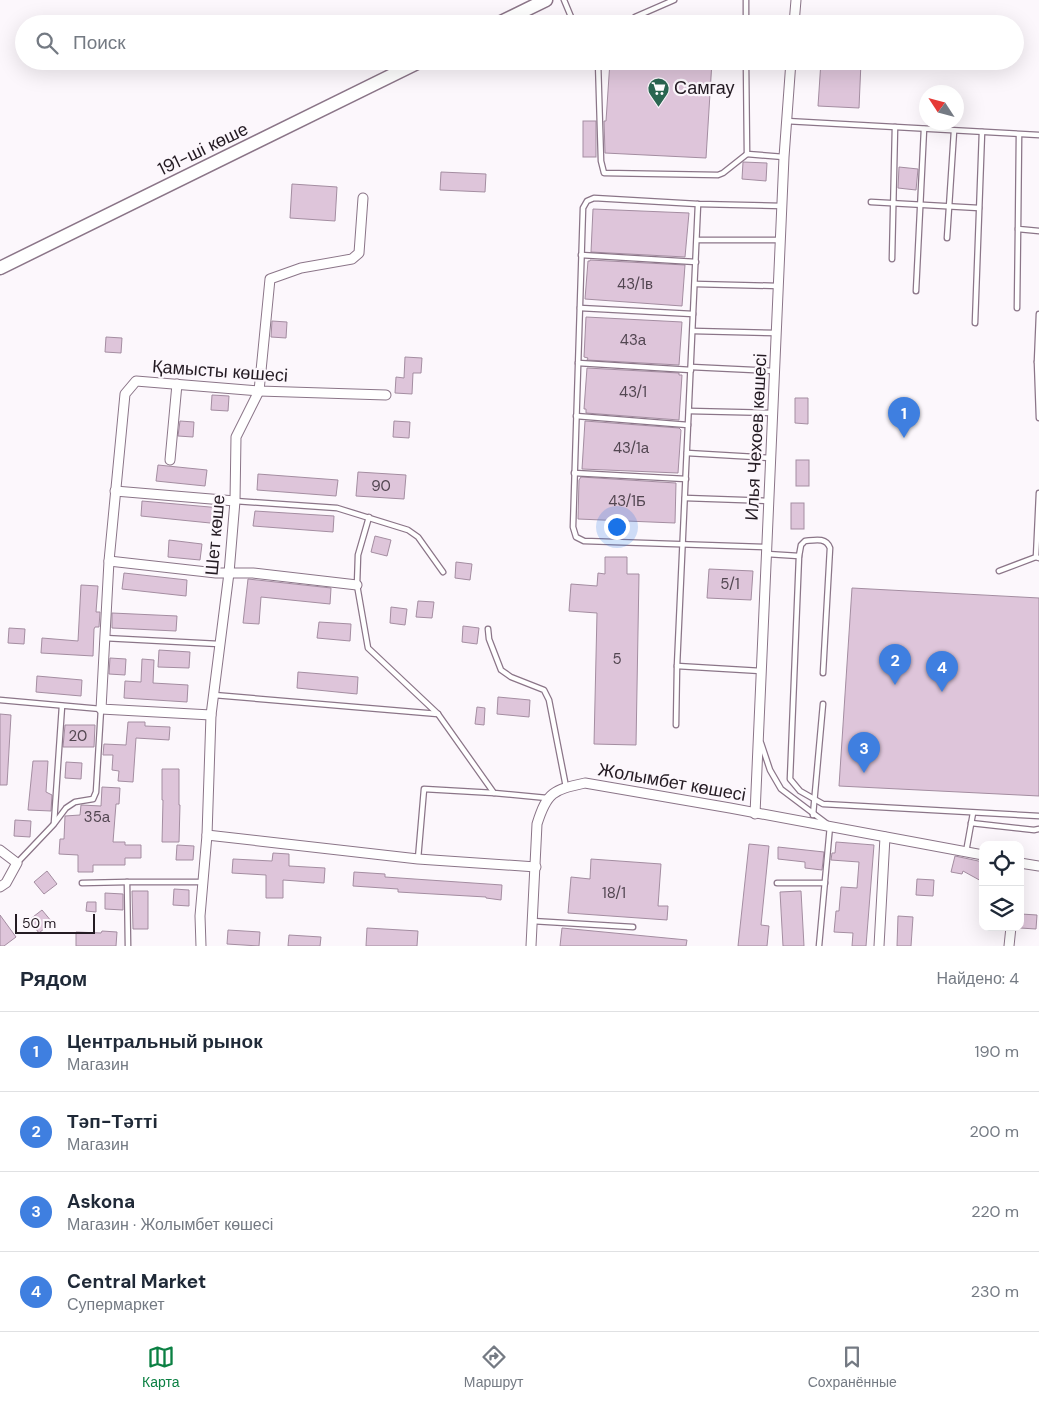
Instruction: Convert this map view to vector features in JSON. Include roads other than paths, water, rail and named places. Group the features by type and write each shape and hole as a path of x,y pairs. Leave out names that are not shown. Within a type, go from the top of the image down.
{"main road":[{"path":"516,15 546,0"},
{"name":"191-ші көше","path":"0,268 403,70"}],"street":[{"path":"795,15 796,0"},
{"name":"Илья Чехоев көшесі","path":"755,814 784,157 790,70"},
{"name":"Шет көше","path":"201,946 200,916 207,835 211,715 229,573 235,500 236,437 259,391 270,279 301,268 352,259 359,253 363,198"},
{"name":"Қамысты көшесі","path":"101,709 109,561 125,394 136,381 259,391 386,395"},
{"path":"170,460 177,384"},
{"path":"115,491 235,500"},
{"path":"109,561 216,573 253,573 357,585"},
{"path":"101,709 211,715"},
{"name":"Жолымбет көшесі","path":"547,798 566,787 584,782 979,855"},
{"path":"530,946 537,824 547,798"},
{"path":"207,835 418,859 536,867"},
{"path":"879,946 885,837"},
{"path":"0,850 17,863 6,883 0,887"},
{"path":"1024,864 1039,866"},
{"path":"1009,946 1011,931"}],"lane":[{"path":"564,0 570,15"},
{"path":"640,15 674,0"},
{"path":"746,0 746,15"},
{"path":"598,70 601,161 604,173 718,175 747,154 784,157"},
{"path":"746,70 747,154"},
{"path":"786,121 919,129"},
{"path":"892,259 895,128"},
{"path":"916,291 924,130"},
{"path":"939,130 1039,136"},
{"path":"947,238 954,131"},
{"path":"975,323 982,132"},
{"path":"1017,308 1019,135"},
{"path":"782,206 698,204 594,198 587,201 583,208 573,527 576,537 584,541 684,544 767,551 799,556"},
{"path":"871,202 979,208"},
{"path":"676,725 698,204"},
{"path":"1018,230 1039,231"},
{"path":"697,240 781,240"},
{"path":"581,255 696,262"},
{"path":"695,284 779,286"},
{"path":"580,308 693,314"},
{"path":"1039,314 1039,418"},
{"path":"693,331 777,333"},
{"path":"578,363 775,371"},
{"path":"689,411 773,413"},
{"path":"576,416 688,425"},
{"path":"687,453 771,458"},
{"path":"574,473 686,479"},
{"path":"999,571 1038,558 1039,493"},
{"path":"685,498 769,501"},
{"path":"235,500 337,508 408,530 418,537 443,572"},
{"path":"369,517 358,555 357,585 368,648 438,714 494,793"},
{"path":"823,673 830,548 825,540 805,540 801,544 799,556 790,779 800,791 823,804 1039,816"},
{"path":"488,629 489,639 501,670 511,677 544,690 549,700 566,787"},
{"path":"104,638 219,644"},
{"path":"677,666 762,671"},
{"path":"213,695 438,714"},
{"path":"0,700 101,709 94,799 75,802 66,808 54,824 17,863"},
{"path":"813,814 816,800 824,704"},
{"path":"54,824 62,706"},
{"path":"759,737 770,770 781,789 830,826 819,946"},
{"path":"418,859 424,789 547,798"},
{"path":"966,852 973,812"},
{"path":"971,823 1039,829"},
{"path":"127,882 128,946"},
{"path":"82,883 204,882"},
{"path":"777,883 825,883"},
{"path":"532,921 632,927"}],"place":[{"name":"Самгау","path":"658,107"},
{"name":"Центральный рынок","path":"904,438"},
{"name":"Тәп-Тәтті","path":"895,685"},
{"name":"Central Market","path":"942,692"},
{"name":"Askona","path":"864,773"}]}
